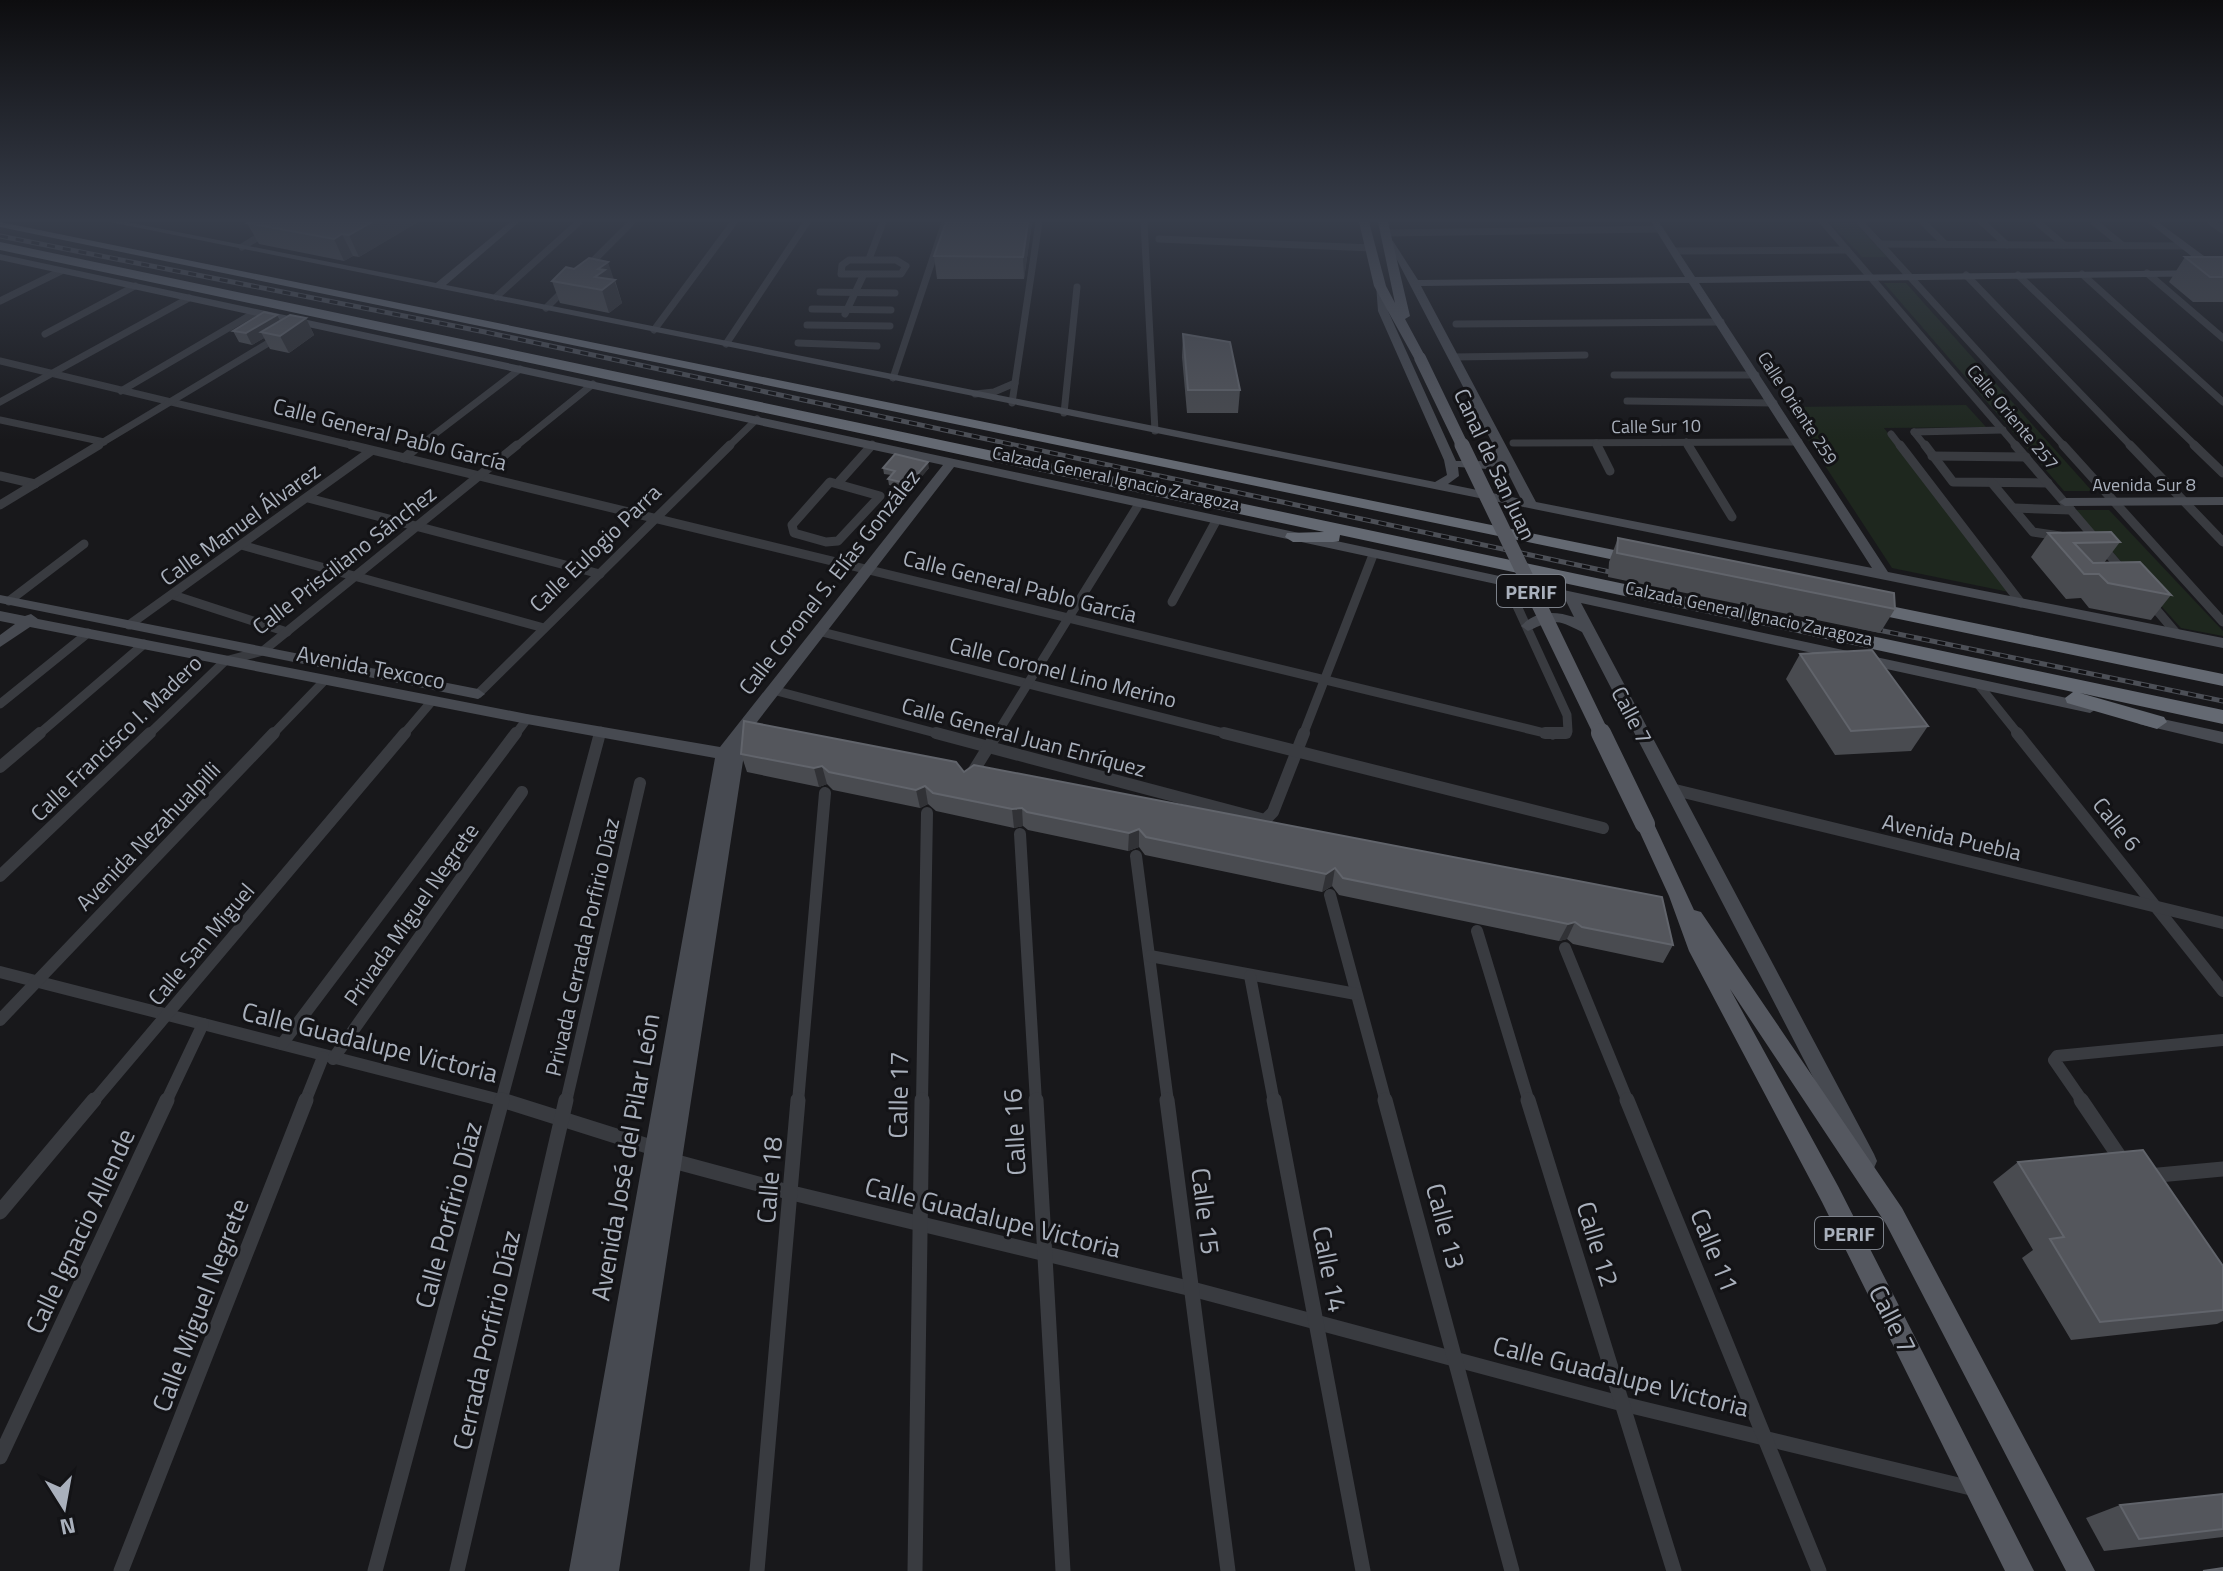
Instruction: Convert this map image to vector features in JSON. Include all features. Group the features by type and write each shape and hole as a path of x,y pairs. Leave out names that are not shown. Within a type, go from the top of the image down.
{"highway":[{"name":"Calzada General Ignacio Zaragoza","path":"220,295 398,330 1376,537 1979,674 2223,717"},
{"name":"Calzada General Ignacio Zaragoza","path":"352,295 1660,564"},
{"path":"398,330 484,361"},
{"path":"1293,537 1376,537"},
{"name":"Calzada General Ignacio Zaragoza","path":"1847,603 2223,680"},
{"path":"1979,674 2157,722"}],"main road":[{"name":"Calzada General Ignacio Zaragoza","path":"177,295 1373,555 1979,674"},
{"path":"487,295 1012,403 2223,643"},
{"name":"Canal de San Juan","path":"1381,295 1383,311 1449,456 1453,476 1437,486"},
{"name":"Canal de San Juan","path":"1385,295 1420,358 1645,824"},
{"name":"Canal de San Juan","path":"1398,295 1410,338"},
{"name":"Canal de San Juan","path":"1421,295 1531,505"},
{"name":"Calle Oriente 259","path":"1703,295 1883,575"},
{"path":"1449,456 1459,464 1477,466 1494,462 1501,452"},
{"name":"Calle Coronel S. Elías González","path":"729,754 741,728 951,463"},
{"name":"Avenida Sur 8","path":"2068,506 2111,502 2223,501"},
{"name":"Calle 7","path":"1570,596 2081,1571"},
{"name":"Avenida Texcoco","path":"4,600 478,694"},
{"path":"3,620 29,605"},
{"path":"0,642 46,608"},
{"path":"1528,626 1540,618 1557,617 1588,629"},
{"name":"Avenida Texcoco","path":"3,620 27,621 410,697 729,754"},
{"path":"410,697 425,684"},
{"name":"Calle Eulogio Parra","path":"464,707 478,694"},
{"path":"2157,722 2223,738"},
{"name":"Avenida José del Pilar León","path":"582,1571 654,1148 729,754"},
{"name":"Avenida José del Pilar León","path":"606,1571 673,1161 729,754"},
{"name":"Calle 7","path":"1645,824 1679,896 1699,951 1830,1194 2020,1571"},
{"name":"Calle 7","path":"1679,896 1894,1216"}],"street":[{"path":"45,334 118,295"},
{"path":"546,308 559,295"},
{"path":"654,330 680,295"},
{"path":"726,344 758,295"},
{"path":"833,345 854,295"},
{"path":"893,378 921,295"},
{"path":"1012,403 1028,295"},
{"path":"1064,413 1076,295"},
{"path":"1148,295 1155,431"},
{"name":"Calle Oriente 257","path":"1887,295 2136,585"},
{"name":"Calle Oriente 257","path":"1926,295 2223,622"},
{"path":"1986,295 2223,542"},
{"path":"2039,295 2223,473"},
{"path":"2105,295 2223,402"},
{"path":"2173,295 2223,338"},
{"path":"0,402 189,298"},
{"path":"812,309 891,310"},
{"path":"121,391 254,313"},
{"path":"1456,324 1721,322"},
{"path":"0,505 301,323"},
{"path":"807,325 890,326"},
{"path":"798,343 877,346"},
{"path":"1452,357 1585,355"},
{"name":"Calle General Pablo García","path":"0,361 1553,735 1565,734 1567,715 1528,626"},
{"path":"404,458 520,369"},
{"path":"1614,375 1756,375"},
{"path":"975,394 994,392 1015,383"},
{"name":"Calle Prisciliano Sánchez","path":"225,661 263,651 593,384"},
{"path":"1627,401 1774,403"},
{"name":"Calle Eulogio Parra","path":"478,694 757,419"},
{"path":"0,420 104,442"},
{"path":"2003,430 1914,432 1953,482 2048,483"},
{"path":"1891,434 2021,603"},
{"path":"1686,442 1732,517"},
{"name":"Calle Sur 10","path":"1513,443 1799,442"},
{"path":"1596,443 1610,471"},
{"path":"838,483 880,496 838,541 826,542 794,533 792,525 828,484 838,483 872,445"},
{"name":"Calle Manuel Álvarez","path":"129,625 371,451"},
{"path":"1932,456 2026,457"},
{"path":"0,476 35,484"},
{"path":"1992,483 2036,534 2094,537"},
{"path":"308,498 600,574"},
{"path":"967,781 1139,504"},
{"path":"2014,508 2068,506"},
{"path":"1172,602 1216,521"},
{"path":"4,600 84,544"},
{"path":"241,545 544,628"},
{"path":"1297,751 1373,555"},
{"path":"1506,582 1528,626"},
{"path":"173,595 287,632"},
{"path":"2146,597 2177,634"},
{"name":"Calle Coronel Lino Merino","path":"818,631 1603,828"},
{"path":"0,704 88,633"},
{"path":"0,767 144,644"},
{"name":"Calle Francisco I. Madero","path":"0,876 225,661"},
{"name":"Calle 6","path":"1979,674 2223,991"},
{"name":"Avenida Nezahualpilli","path":"0,1020 325,680"},
{"name":"Calle General Juan Enríquez","path":"773,690 1265,820 1273,812 1297,751"},
{"name":"Calle San Miguel","path":"0,1212 432,701"},
{"path":"282,1044 527,719"},
{"name":"Calle Porfirio Díaz","path":"375,1571 504,1101 601,731"},
{"name":"Privada Cerrada Porfirio Díaz","path":"562,1120 640,783"},
{"name":"Avenida Puebla","path":"1671,789 2223,923"},
{"name":"Privada Miguel Negrete","path":"328,1058 522,792"},
{"name":"Calle 18","path":"757,1571 825,793"},
{"name":"Calle 17","path":"915,1571 927,813"},
{"name":"Calle 16","path":"1020,834 1063,1571"},
{"name":"Calle 15","path":"1136,856 1228,1571"},
{"name":"Calle 13","path":"1330,895 1512,1571"},
{"name":"Calle 12","path":"1477,931 1619,1403 1674,1571"},
{"name":"Calle 11","path":"1565,948 1819,1571"},
{"path":"1150,956 1356,994"},
{"name":"Calle Guadalupe Victoria","path":"0,972 504,1101 654,1148 673,1161 792,1193 1192,1289 1619,1403 1980,1491"},
{"name":"Calle 14","path":"1250,976 1363,1571"},
{"name":"Calle Ignacio Allende","path":"0,1457 203,1024"},
{"path":"2143,1190 2054,1060 2062,1055 2223,1040"},
{"name":"Calle Miguel Negrete","path":"121,1571 328,1058"},
{"name":"Cerrada Porfirio Díaz","path":"457,1571 562,1120"},
{"path":"2134,1177 2223,1169"}],"shaded area":[{"path":"1895,295 1917,295 2092,491 2064,491"},
{"path":"1966,405 1986,427 1884,428 2009,592 1892,568 1803,432 1804,427 1813,425 1807,417 1793,414 1787,407"},
{"path":"2075,510 2109,510 2223,631 2223,636 2181,628"}],"building":[{"path":"264,312 277,315 246,333 233,331"},
{"path":"290,315 306,318 280,336 261,332"},
{"path":"1183,334 1230,342 1240,390 1188,390"},
{"path":"895,454 928,462 909,484 888,479 895,471 883,468"},
{"path":"2111,532 2120,542 2074,543 2093,563 2140,562 2171,595 2108,583 2099,574 2084,574 2048,533"},
{"path":"1618,538 1894,593 1895,609 1617,553"},
{"path":"1872,650 1928,726 1851,731 1800,654"},
{"path":"744,721 956,762 964,772 974,765 1662,897 1673,945 1582,927 1575,922 1568,924 1343,878 1335,868 1326,874 1146,837 1139,829 1129,833 1027,812 1022,808 1012,809 933,793 925,786 916,790 829,772 822,766 814,768 741,754"},
{"path":"2143,1150 2223,1266 2223,1310 2100,1322 2050,1239 2064,1237 2018,1162"},
{"path":"2223,1494 2223,1529 2139,1539 2120,1505"}],"railway":[{"path":"300,295 1629,576"},
{"path":"1859,626 2223,701"}]}
